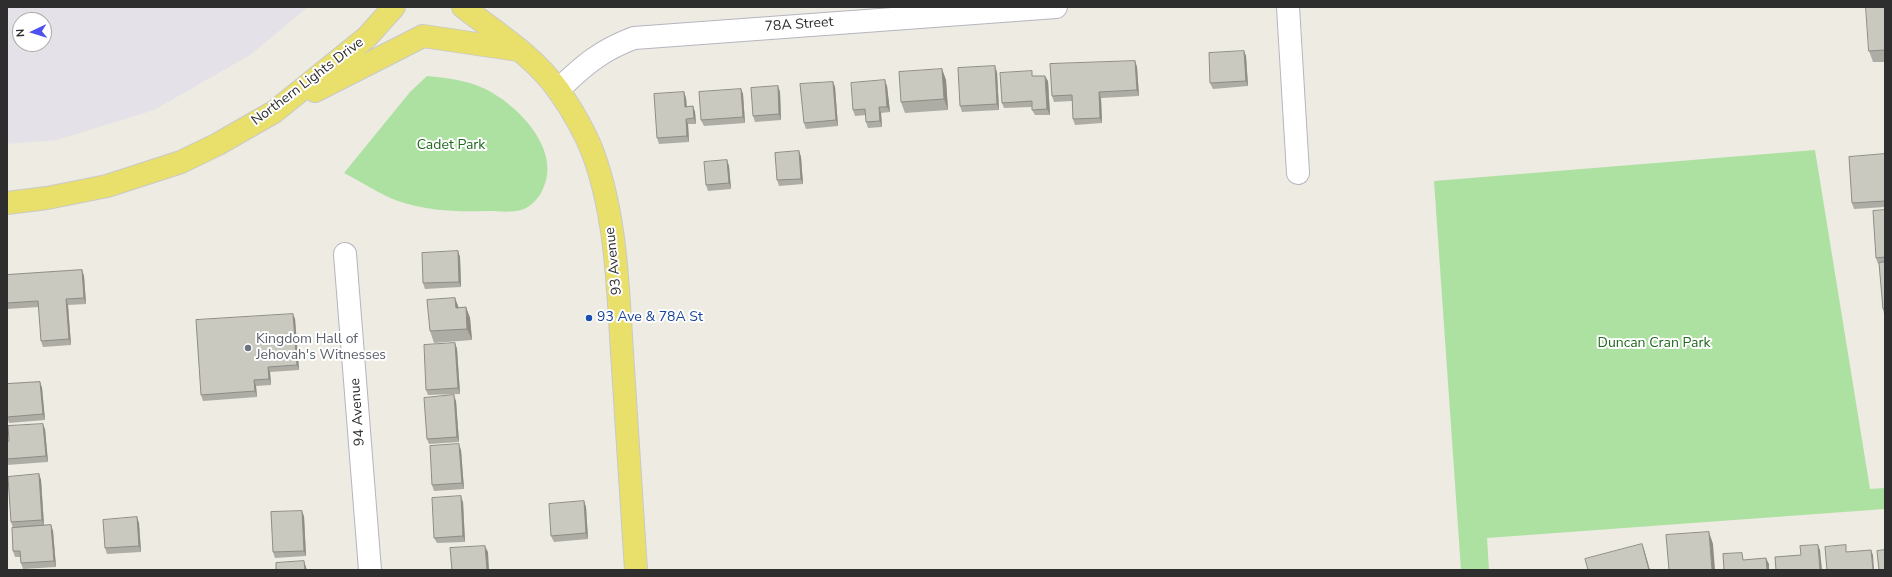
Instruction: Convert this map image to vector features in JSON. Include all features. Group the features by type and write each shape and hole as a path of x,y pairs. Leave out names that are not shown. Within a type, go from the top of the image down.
{"main road":[{"name":"Northern Lights Drive","path":"7,203 47,198 107,186 181,162 249,128 274,112 367,38 394,7"},
{"name":"93 Avenue","path":"463,7 520,50 538,66 558,90 574,115 593,152 600,173 609,214 616,273 636,570"},
{"path":"482,7 520,50"},
{"path":"274,112 423,36 520,50"}],"street":[{"name":"78A Street","path":"558,90 582,66 615,45 634,38 1056,7"},
{"path":"1288,7 1298,173"},
{"name":"94 Avenue","path":"345,254 370,570"}],"shaded area":[{"path":"7,7 308,7 250,55 154,110 57,140 7,144"}],"green space":[{"name":"Cadet Park","path":"427,76 463,81 476,85 497,95 523,117 534,131 542,146 547,162 547,177 541,193 530,206 521,210 509,212 431,209 398,201 344,173 410,92"},
{"name":"Duncan Cran Park","path":"1815,150 1870,489 1885,488 1885,509 1487,538 1489,570 1461,570 1434,181"}],"building":[{"path":"1866,7 1885,7 1885,50 1869,51"},
{"path":"1244,51 1246,81 1210,83 1209,53"},
{"path":"1135,61 1137,90 1099,92 1100,118 1073,119 1072,95 1052,96 1050,64"},
{"path":"995,66 997,104 960,106 958,68"},
{"path":"942,69 944,99 901,102 899,72"},
{"path":"1032,71 1032,76 1045,76 1047,109 1032,110 1032,101 1002,103 1000,73"},
{"path":"885,80 887,107 879,107 880,121 866,122 865,109 853,110 851,83"},
{"path":"833,82 836,120 804,123 800,84"},
{"path":"778,86 779,114 753,116 751,88"},
{"path":"741,89 743,117 701,120 699,92"},
{"path":"684,92 685,107 693,106 694,118 686,119 687,136 657,138 654,94"},
{"path":"799,151 801,179 777,180 775,153"},
{"path":"1885,154 1885,201 1852,203 1849,157"},
{"path":"727,160 729,183 706,185 704,162"},
{"path":"1885,210 1885,257 1876,258 1873,211"},
{"path":"458,251 459,282 423,283 422,253"},
{"path":"1885,262 1885,309 1883,309 1879,263"},
{"path":"82,270 84,298 66,299 69,339 41,341 38,301 7,303 7,275"},
{"path":"455,298 456,308 466,307 467,329 430,331 427,300"},
{"name":"Kingdom Hall of Jehovah's Witnesses","path":"293,314 297,365 268,367 269,379 254,380 255,391 201,395 196,320"},
{"path":"455,343 458,388 426,390 424,345"},
{"path":"40,382 43,414 7,417 7,384"},
{"path":"454,395 457,437 427,439 424,398"},
{"path":"43,424 46,456 7,459 7,442 9,441 8,426"},
{"path":"459,444 462,483 432,485 430,446"},
{"path":"39,474 42,520 11,522 8,477"},
{"path":"461,496 463,536 434,538 432,498"},
{"path":"584,501 586,533 551,536 549,504"},
{"path":"302,511 304,551 273,552 271,512"},
{"path":"137,517 139,546 105,548 103,520"},
{"path":"51,525 54,561 21,563 20,551 13,551 12,528"},
{"path":"1709,532 1712,570 1669,570 1666,535"},
{"path":"1642,544 1649,570 1588,570 1585,559"},
{"path":"1818,545 1820,570 1776,570 1775,557 1801,555 1800,546"},
{"path":"1846,545 1846,552 1871,550 1873,570 1827,570 1825,547"},
{"path":"485,546 487,570 452,570 450,548"},
{"path":"1885,550 1885,570 1879,570 1877,551"},
{"path":"1742,553 1743,560 1766,558 1767,570 1724,570 1723,554"},
{"path":"304,561 305,570 276,570 276,563"}],"place":[{"name":"93 Ave & 78A St","path":"589,318"},
{"name":"Kingdom Hall of Jehovah's Witnesses","path":"248,348"}]}
